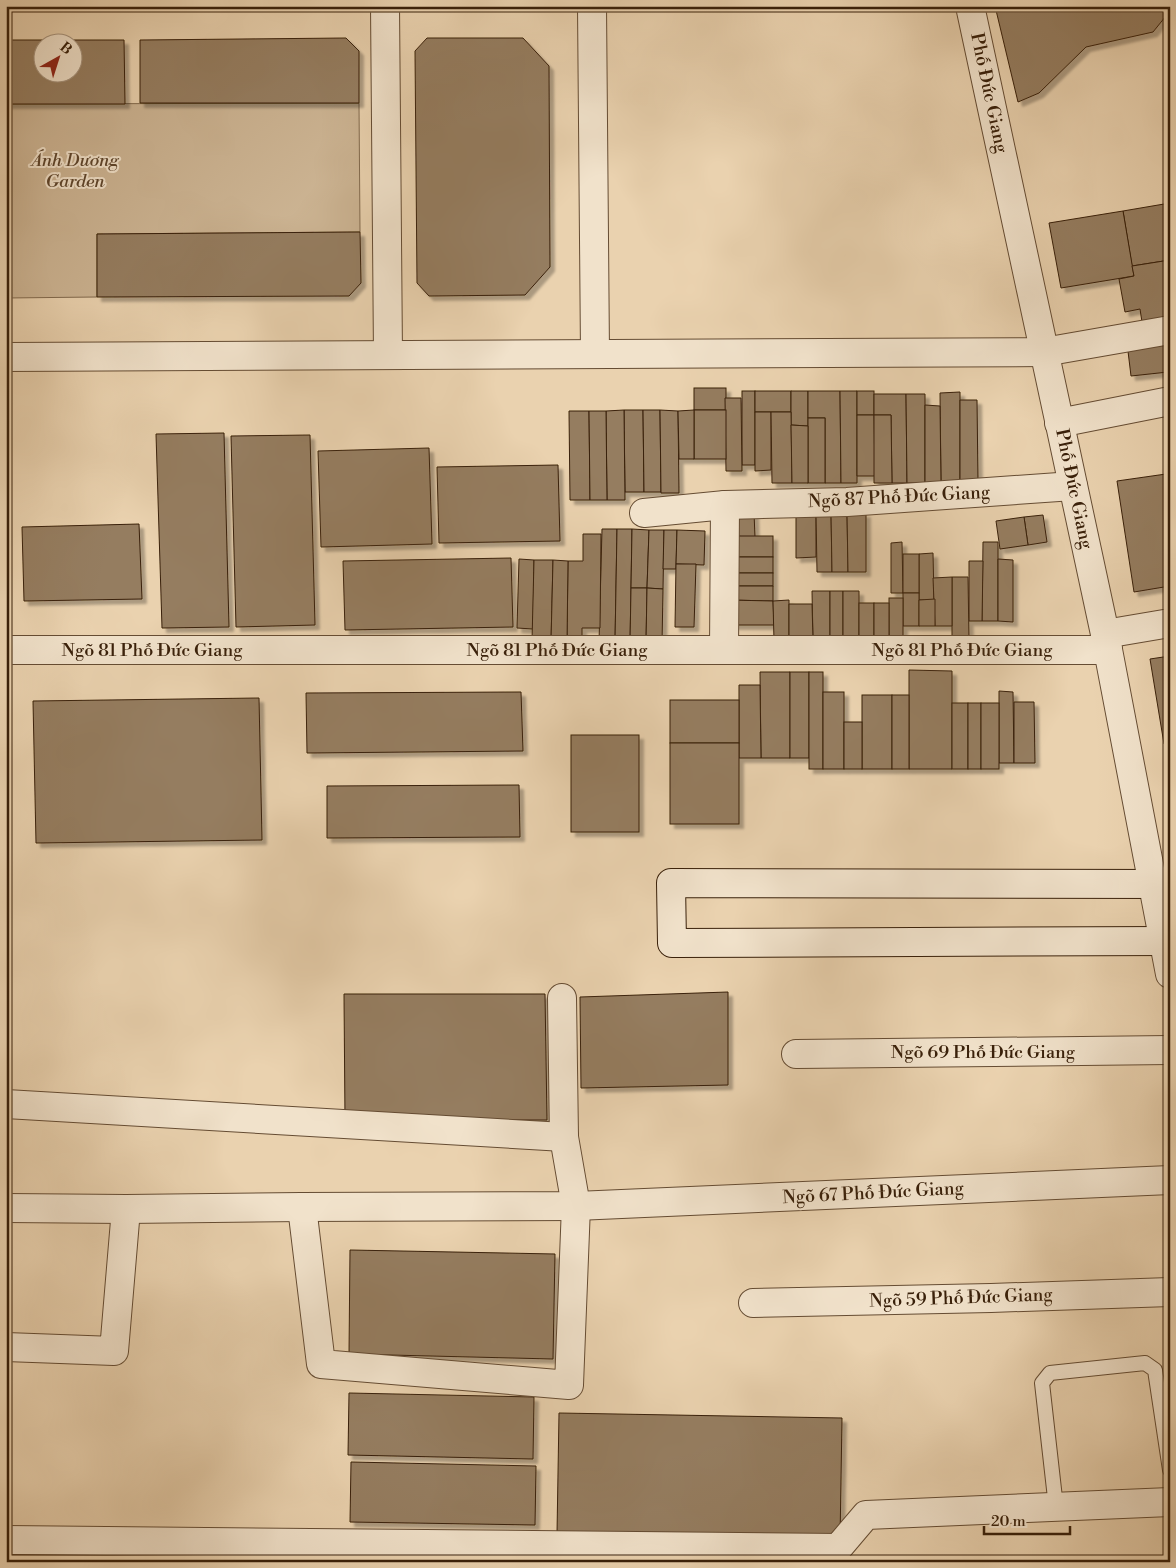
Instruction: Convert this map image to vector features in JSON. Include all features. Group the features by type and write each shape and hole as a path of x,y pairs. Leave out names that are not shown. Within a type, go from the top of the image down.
{"street":[{"path":"385,6 388,355"},
{"path":"592,6 595,354"},
{"name":"Phố Đức Giang","path":"970,6 1059,423 1162,885 1170,974"},
{"path":"6,357 1044,352 1170,330"},
{"path":"1059,423 1170,401"},
{"name":"Ngõ 87 Phố Đức Giang","path":"644,514 725,505 847,502 1073,486"},
{"path":"724,650 725,505"},
{"name":"Ngõ 81 Phố Đức Giang","path":"6,650 724,650 1107,642 1170,623"},
{"path":"1162,885 672,883 672,943 1167,942"},
{"path":"302,1207 321,1364 569,1385 576,1206 564,1137 562,998"},
{"name":"Ngõ 69 Phố Đức Giang","path":"796,1054 1170,1050"},
{"path":"6,1104 564,1137"},
{"name":"Ngõ 67 Phố Đức Giang","path":"6,1208 576,1206 1170,1180"},
{"path":"6,1348 114,1350 126,1209"},
{"name":"Ngõ 59 Phố Đức Giang","path":"753,1303 1170,1292"},
{"path":"6,1540 838,1548 866,1515 1170,1502"}],"lane":[{"path":"1056,1507 1042,1383 1050,1373 1145,1363 1150,1366 1154,1370 1170,1470"}],"green space":[{"name":"Ánh Dương Garden","path":"359,103 360,232 97,234 97,297 6,298 6,104"}],"building":[{"path":"995,6 1169,6 1170,11 1153,32 1086,47 1039,93 1018,102"},
{"path":"346,38 359,51 359,103 140,103 140,40"},
{"path":"427,38 523,38 549,66 550,267 525,295 429,296 417,283 415,51"},
{"path":"6,40 32,40 32,82 82,82 82,40 124,40 125,104 6,104"},
{"path":"1170,203 1170,260 1132,266 1123,211"},
{"path":"1123,211 1134,276 1061,288 1049,223"},
{"path":"360,232 361,283 349,296 97,297 97,234"},
{"path":"1170,260 1170,317 1142,322 1140,309 1125,312 1119,279 1134,276 1132,266"},
{"path":"1165,339 1170,339 1170,361 1167,361"},
{"path":"1165,339 1168,372 1131,376 1127,343"},
{"path":"694,388 726,388 726,410 694,410"},
{"path":"742,391 755,391 755,465 742,465"},
{"path":"755,391 791,391 791,412 755,412"},
{"path":"791,391 808,391 808,426 791,425"},
{"path":"808,391 840,391 841,483 825,483 825,418 808,418"},
{"path":"840,391 857,391 857,483 841,483"},
{"path":"857,391 874,391 874,415 857,415"},
{"path":"960,392 960,483 941,483 940,393"},
{"path":"874,394 906,394 907,483 892,483 891,415 874,415"},
{"path":"906,394 925,394 925,483 907,483"},
{"path":"725,398 741,398 742,471 726,471"},
{"path":"960,400 977,400 978,482 960,483"},
{"path":"925,405 940,406 941,483 925,483"},
{"path":"624,410 643,410 644,492 625,492"},
{"path":"624,410 625,500 607,500 606,411"},
{"path":"643,410 660,410 661,492 644,492"},
{"path":"660,410 678,411 679,493 661,493"},
{"path":"694,410 726,410 726,459 694,459"},
{"path":"694,410 694,459 679,459 678,411"},
{"path":"569,411 589,411 590,500 570,500"},
{"path":"589,411 606,411 607,500 590,500"},
{"path":"755,412 771,412 771,470 755,471"},
{"path":"771,412 791,412 792,483 772,483"},
{"path":"857,415 874,415 875,476 857,476"},
{"path":"874,415 891,415 892,483 874,483"},
{"path":"808,418 825,418 825,483 808,483"},
{"path":"791,425 808,426 808,483 792,483"},
{"path":"224,433 229,627 162,628 156,434"},
{"path":"310,435 315,625 236,627 231,436"},
{"path":"429,448 432,544 321,547 318,451"},
{"path":"558,465 560,541 439,543 437,467"},
{"path":"1166,474 1170,500 1170,586 1134,592 1117,481"},
{"path":"727,513 754,513 755,537 728,536"},
{"path":"796,513 816,513 816,557 796,558"},
{"path":"816,513 831,513 832,572 817,572"},
{"path":"831,513 847,513 848,572 832,572"},
{"path":"847,513 866,513 866,572 848,572"},
{"path":"1043,515 1047,542 1028,545 1024,517"},
{"path":"1024,517 1028,545 1000,549 996,521"},
{"path":"139,524 142,599 24,601 22,527"},
{"path":"602,529 617,529 615,642 599,642"},
{"path":"617,529 632,529 630,643 615,642"},
{"path":"632,529 649,530 647,588 631,588"},
{"path":"649,530 664,530 663,589 647,588"},
{"path":"664,530 677,530 676,569 663,569"},
{"path":"677,530 705,531 704,565 676,564"},
{"path":"583,534 601,534 600,628 582,628 582,643 567,642 568,561 583,561"},
{"path":"728,536 773,536 773,557 728,557"},
{"path":"902,542 903,593 891,593 891,543"},
{"path":"983,542 998,542 998,621 982,621"},
{"path":"933,553 934,600 919,600 919,554"},
{"path":"903,554 919,554 919,593 903,593"},
{"path":"728,557 773,557 773,573 728,573"},
{"path":"511,558 513,627 345,630 343,561"},
{"path":"519,559 534,560 533,629 517,628"},
{"path":"998,559 1013,560 1013,622 998,621"},
{"path":"534,560 553,560 551,642 532,641"},
{"path":"553,560 568,561 567,642 551,642"},
{"path":"969,561 983,561 982,621 969,621"},
{"path":"676,564 696,564 694,627 675,627"},
{"path":"728,573 773,573 773,586 728,586"},
{"path":"952,577 968,577 969,641 952,642"},
{"path":"952,577 952,626 935,626 933,578"},
{"path":"728,586 773,586 773,601 728,600"},
{"path":"631,588 647,588 646,643 630,643"},
{"path":"647,588 663,589 662,644 646,643"},
{"path":"812,591 830,591 830,640 813,640"},
{"path":"830,591 843,591 843,641 830,640"},
{"path":"843,591 859,591 859,640 843,641"},
{"path":"903,593 919,593 919,626 903,626"},
{"path":"889,598 903,598 903,640 889,640"},
{"path":"935,599 935,626 919,626 919,600"},
{"path":"728,600 773,601 774,625 728,625"},
{"path":"789,600 789,641 774,641 773,601"},
{"path":"859,603 874,603 874,640 859,640"},
{"path":"874,603 889,603 889,640 874,640"},
{"path":"789,604 812,604 813,640 789,641"},
{"path":"1170,656 1170,743 1164,744 1150,659"},
{"path":"909,670 952,671 952,769 909,769"},
{"path":"760,672 790,672 790,758 761,758"},
{"path":"790,672 809,672 809,758 790,758"},
{"path":"809,672 823,672 823,769 809,769"},
{"path":"739,685 760,685 761,758 739,758"},
{"path":"999,691 1013,692 1014,763 999,763"},
{"path":"521,692 523,751 307,753 306,693"},
{"path":"823,692 844,692 844,769 823,769"},
{"path":"862,695 892,695 892,769 862,769"},
{"path":"892,695 909,695 909,769 892,769"},
{"path":"259,698 262,840 36,843 33,701"},
{"path":"670,700 739,700 739,743 670,743"},
{"path":"1014,702 1034,702 1035,763 1014,763"},
{"path":"952,703 968,703 968,769 952,769"},
{"path":"968,703 981,703 981,769 968,769"},
{"path":"981,703 999,703 999,769 981,769"},
{"path":"844,722 862,722 862,769 844,769"},
{"path":"571,735 639,735 639,832 571,832"},
{"path":"670,743 739,743 739,824 670,824"},
{"path":"519,785 520,837 327,838 327,786"},
{"path":"728,992 728,1085 581,1088 580,997"},
{"path":"344,994 545,994 547,1120 345,1120"},
{"path":"350,1250 555,1254 553,1359 349,1354"},
{"path":"349,1393 534,1397 533,1459 348,1455"},
{"path":"559,1413 842,1418 840,1541 557,1534"},
{"path":"351,1462 536,1466 535,1525 350,1522"}]}
